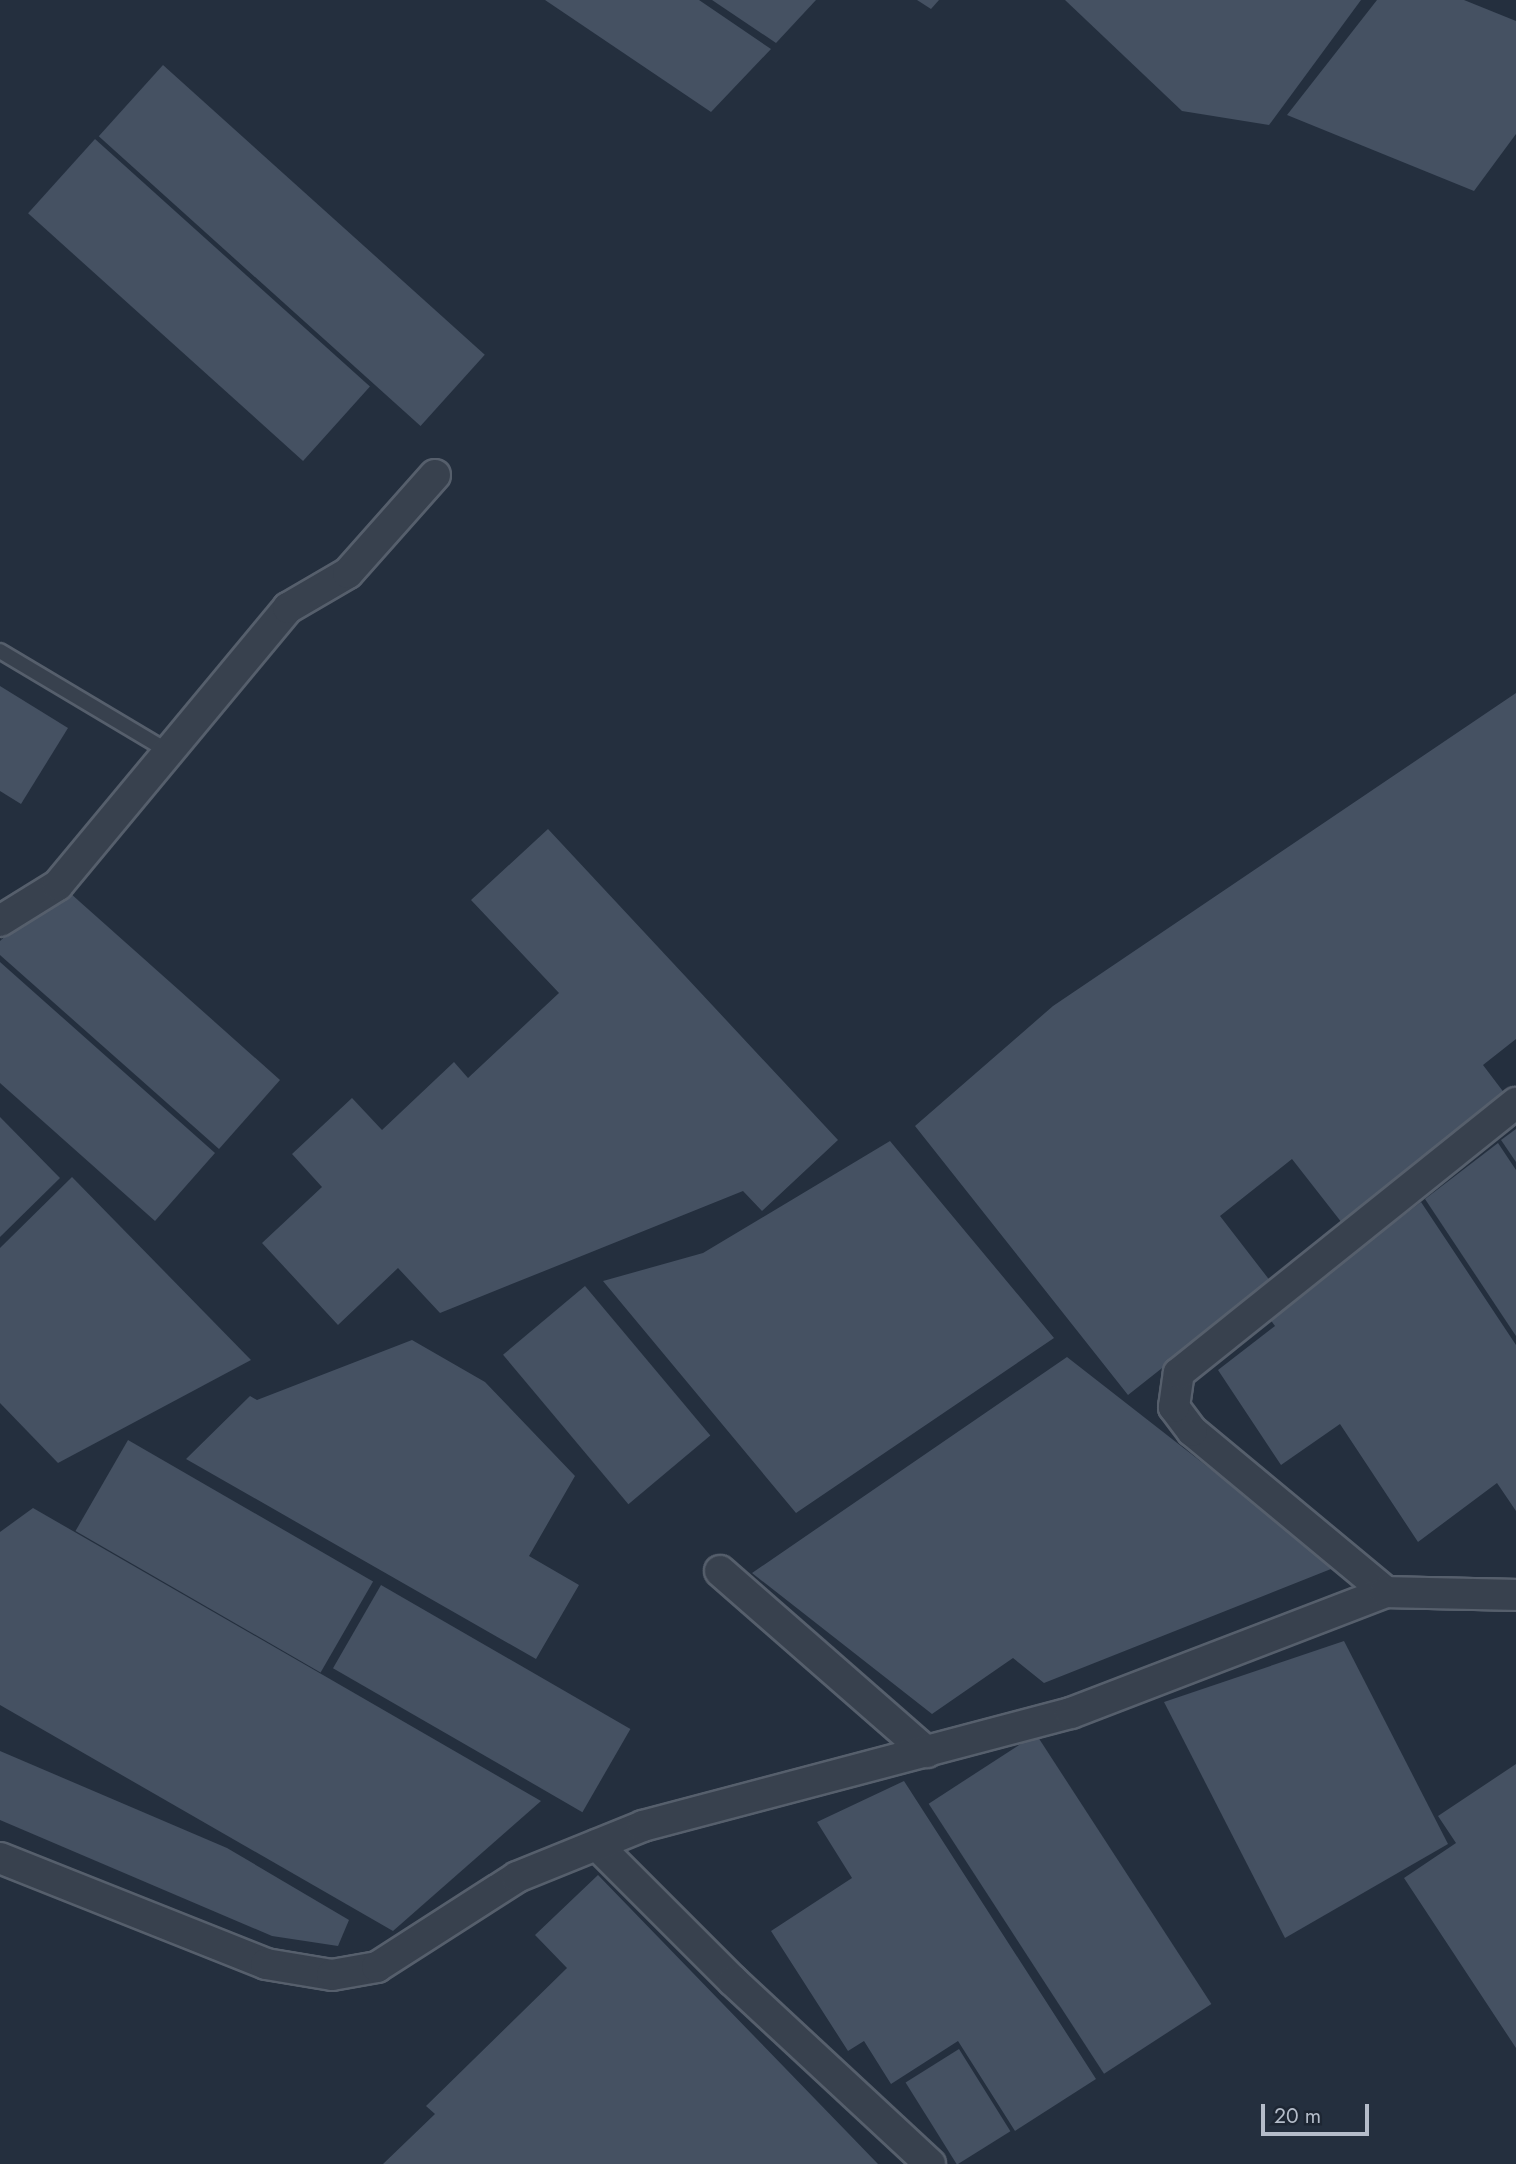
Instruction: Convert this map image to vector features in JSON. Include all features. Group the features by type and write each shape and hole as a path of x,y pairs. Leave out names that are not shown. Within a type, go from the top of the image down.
{"street":[{"path":"0,921 58,885 288,608 348,573 435,475"},
{"path":"1386,1592 1192,1431 1174,1407 1179,1373 1516,1103"},
{"path":"720,1571 927,1752"},
{"path":"0,1858 266,1964 332,1975 377,1967 517,1877 643,1826 1071,1713 1386,1592 1516,1595"},
{"path":"597,1845 733,1981 930,2164"}],"lane":[{"path":"0,650 168,751"}],"building":[{"path":"545,0 699,0 771,49 711,112"},
{"path":"712,0 816,0 776,43"},
{"path":"917,0 939,0 931,9"},
{"path":"1065,0 1361,0 1269,125 1182,111"},
{"path":"1377,0 1464,0 1516,21 1516,134 1474,191 1287,115"},
{"path":"163,65 485,355 421,426 99,136"},
{"path":"95,139 370,387 303,461 28,213"},
{"path":"0,686 68,728 21,804 0,791"},
{"path":"1516,693 1516,1039 1483,1065 1505,1094 1342,1223 1292,1159 1220,1216 1271,1282 1128,1395 915,1126 1053,1006"},
{"path":"548,829 838,1140 762,1211 743,1191 440,1313 398,1268 338,1325 262,1243 322,1187 292,1154 352,1098 382,1130 454,1062 468,1078 559,993 471,900"},
{"path":"61,885 280,1080 219,1149 0,955 0,941"},
{"path":"0,962 215,1153 155,1221 0,1083"},
{"path":"0,1117 60,1178 0,1237"},
{"path":"1516,1129 1516,1162 1501,1140"},
{"path":"890,1141 1054,1338 796,1513 603,1281 703,1253"},
{"path":"1498,1143 1516,1170 1516,1336 1425,1199"},
{"path":"72,1177 251,1360 58,1463 0,1403 0,1248"},
{"path":"1421,1202 1516,1345 1516,1511 1497,1483 1418,1542 1340,1424 1281,1465 1218,1370 1275,1326 1269,1318"},
{"path":"585,1286 710,1435 628,1504 503,1355"},
{"path":"412,1340 485,1382 575,1476 529,1556 579,1585 536,1659 186,1459 250,1396 257,1400"},
{"path":"1067,1357 1336,1567 1044,1683 1013,1658 932,1714 752,1573"},
{"path":"128,1440 373,1582 321,1672 76,1531"},
{"path":"33,1508 541,1801 393,1931 0,1705 0,1532"},
{"path":"381,1585 630,1729 582,1812 333,1668"},
{"path":"1344,1641 1448,1844 1285,1938 1164,1702"},
{"path":"1036,1734 1211,2004 1104,2074 929,1804"},
{"path":"0,1751 227,1848 349,1920 338,1946 272,1936 0,1820"},
{"path":"1516,1764 1516,2048 1404,1878 1456,1843 1438,1816"},
{"path":"904,1781 1096,2079 1015,2131 958,2041 891,2084 864,2041 848,2051 771,1931 852,1878 817,1822"},
{"path":"598,1875 878,2164 383,2164 435,2114 426,2106 567,1968 535,1935"},
{"path":"959,2049 1010,2131 957,2164 906,2082"}]}
